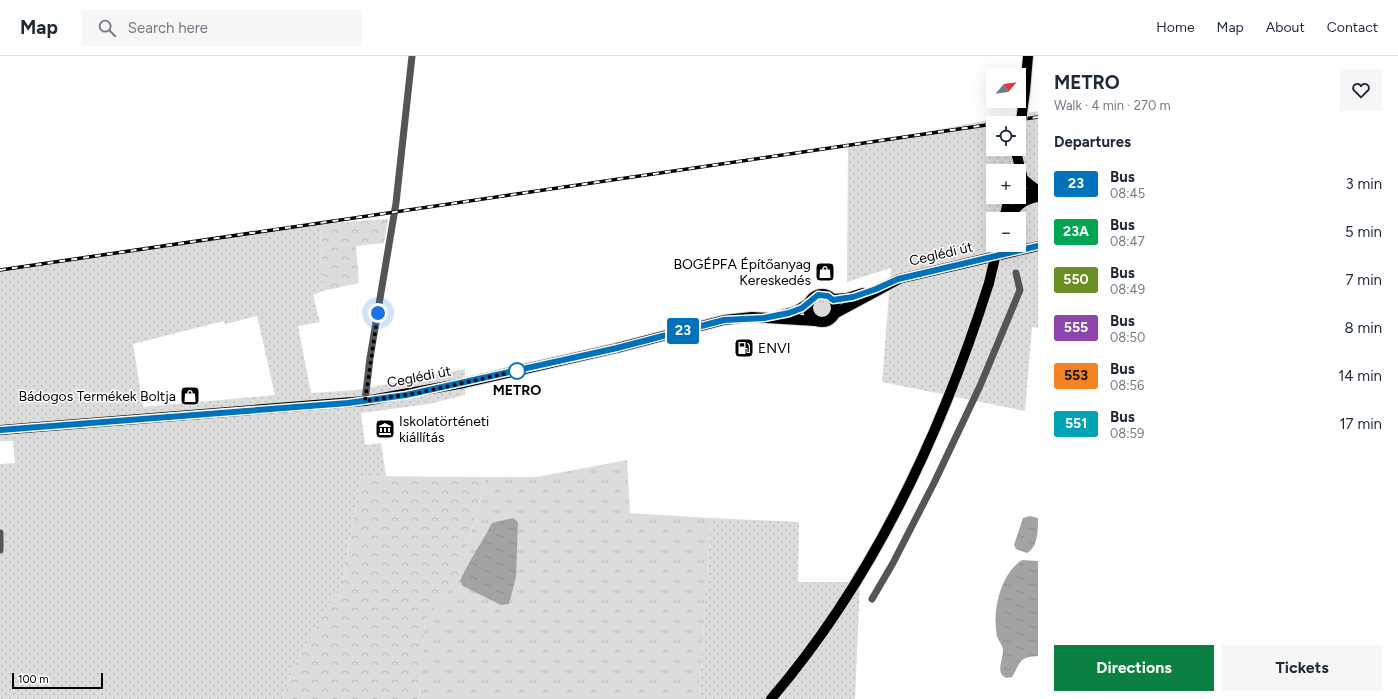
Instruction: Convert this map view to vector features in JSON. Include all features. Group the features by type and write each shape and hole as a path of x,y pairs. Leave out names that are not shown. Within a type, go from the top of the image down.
{"main road":[{"path":"1022,116 1028,56"},
{"path":"1018,156 1023,179 1038,191"},
{"path":"1026,194 1038,196"},
{"path":"1012,212 1014,208 1021,202 1038,196"},
{"name":"Ceglédi út","path":"833,300 847,298 876,289 898,279 1038,246"},
{"path":"771,699 839,607 864,569 895,514 920,463 948,399 989,283 996,252"},
{"name":"Ceglédi út","path":"836,313 862,299 876,289"},
{"path":"818,295 828,296 833,300 836,306 836,313 828,321 816,321 809,313 809,303 818,295"},
{"name":"Ceglédi út","path":"764,318 796,311 809,303"},
{"name":"Ceglédi út","path":"0,430 365,401 464,383 617,348 724,320 764,318 816,321"}],"street":[{"path":"365,401 370,358 396,203 412,56"},
{"path":"872,599 893,563 934,483 980,386 1020,290 1016,273"},
{"path":"0,533 0,550"}],"green space":[{"path":"1038,111 1038,328 1032,327 1025,411 882,382 891,268 847,282 848,146 986,121 986,156 1026,156 1026,116 1011,116"},
{"path":"388,219 384,243 356,246 359,283 323,291 320,224"},
{"path":"320,224 323,291 313,295 320,322 298,326 311,393 357,390 465,369 465,395 429,404 361,413 365,445 381,443 386,476 361,476 343,581 295,664 282,699 0,699 0,464 15,463 13,441 0,441 0,271","holes":["257,316 275,395 143,407 133,344 224,321 225,324"]},
{"path":"822,297 830,300 833,308 830,316 822,319 814,316 811,308 814,300"},
{"path":"627,460 630,513 711,518 699,699 419,699 425,620 459,578 486,477 537,477"},
{"path":"361,476 486,477 459,578 425,620 419,699 282,699 295,664 343,581"},
{"path":"711,518 799,522 798,582 860,582 855,699 699,699"}],"water":[{"path":"1030,516 1038,518 1037,533 1033,547 1027,553 1016,549 1014,545 1023,518"},
{"path":"513,518 518,522 516,577 509,604 501,605 463,586 460,581 492,523"},
{"path":"1022,560 1038,561 1038,656 1023,659 1012,677 1006,678 1001,673 1000,669 1003,650 997,636 997,605 999,594 1008,574 1014,566"}],"railway":[{"path":"1026,119 1038,117"},
{"path":"0,270 986,125"}],"bus line":[{"name":"23","path":"0,430 348,403 406,395 617,348 724,320 764,318 782,315 802,308 818,295 824,294 833,300 853,297 898,279 1038,246"}],"place":[{"name":"BOGÉPFA Építőanyag Kereskedés","path":"825,272"},
{"name":"ENVI","path":"744,348"},
{"name":"METRO","path":"517,371"},
{"name":"Bádogos Termékek Boltja","path":"190,396"},
{"name":"Iskolatörténeti kiállítás","path":"385,429"}],"route":[{"path":"378,313 370,358 365,401 418,393 517,371"}]}
